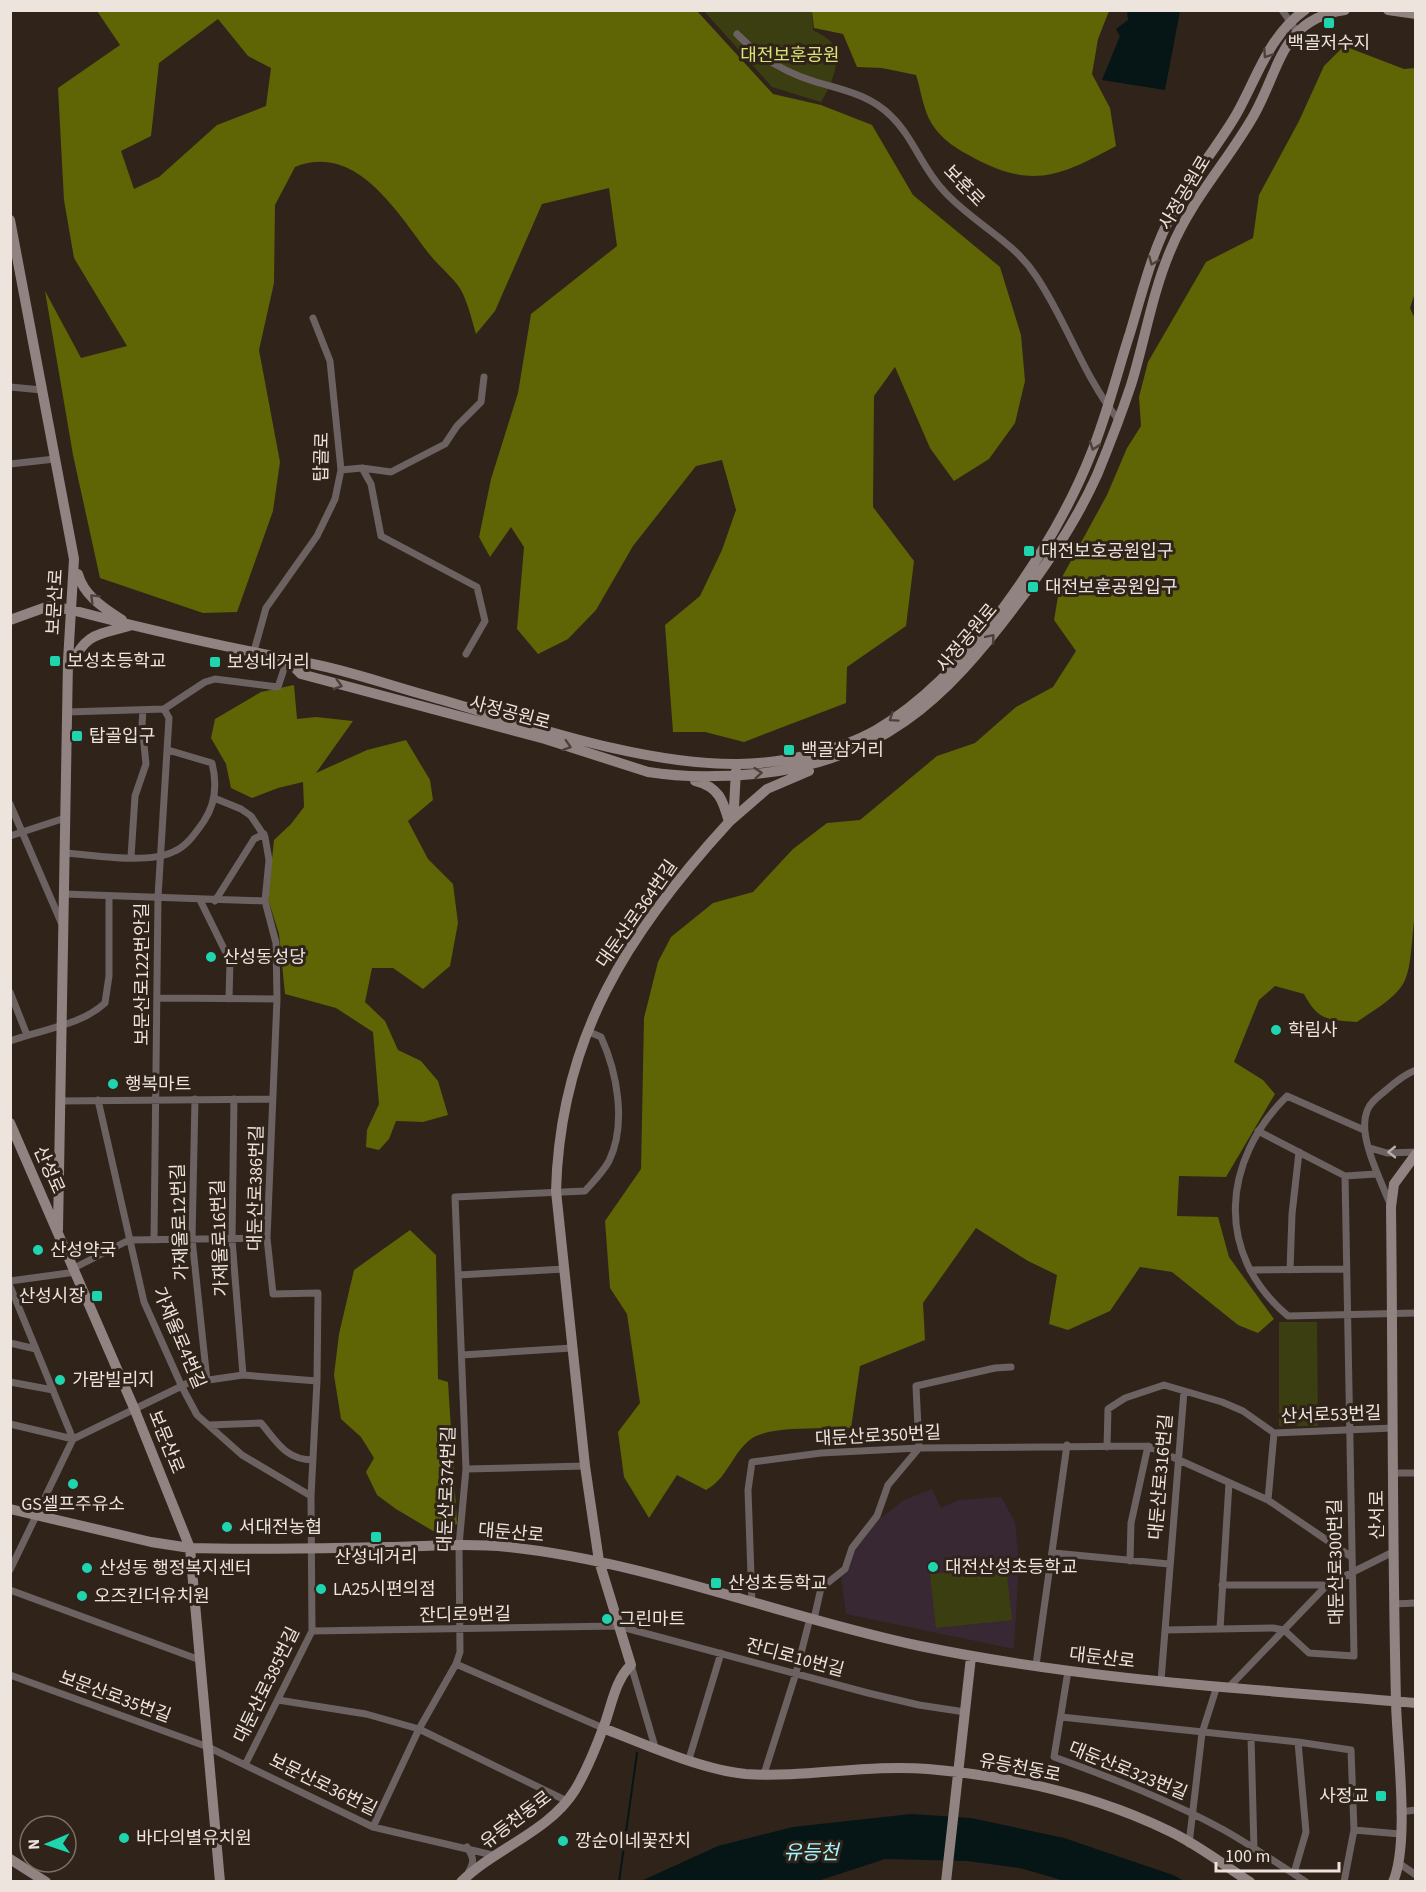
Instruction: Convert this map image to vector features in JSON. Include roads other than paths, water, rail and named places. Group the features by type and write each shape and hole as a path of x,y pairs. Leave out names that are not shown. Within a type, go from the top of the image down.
{"main road":[{"name":"사정공원로","path":"10,620 49,606 72,610 130,625 303,662 634,751 736,770 822,751 873,732 923,698 961,658 1006,602 1058,525 1092,453 1149,269 1172,214 1238,112 1259,67 1305,10"},
{"path":"1292,26 1345,10"},
{"path":"1388,10 1416,14"},
{"name":"사정공원로","path":"287,660 301,674 340,686 545,739 665,775 811,766 840,757 888,735 941,694 994,635 1063,540 1096,476 1131,385 1170,251 1190,210 1255,112 1292,26"},
{"name":"보문산로","path":"10,220 74,559 68,670 58,1230 134,1408 190,1548 220,1881"},
{"path":"74,559 82,586 102,606 130,625"},
{"path":"68,670 80,646 88,639 130,625"},
{"name":"대둔산로364번길","path":"631,1665 599,1561 585,1466 556,1191 557,1152 564,1110 575,1064 601,997 638,935 701,853 729,822 767,789 840,757"},
{"path":"729,822 734,807 736,770"},
{"path":"665,775 707,784 715,788 721,795 729,822"},
{"name":"산성로","path":"10,1123 58,1230"},
{"name":"산서로","path":"1393,1881 1400,1864 1400,1812 1393,1552 1391,1208 1394,1184 1416,1153"},
{"name":"대둔산로","path":"10,1509 151,1542 190,1548 459,1545 506,1547 599,1561 812,1619 971,1657 1161,1681 1416,1703"},
{"path":"946,1881 971,1657"},
{"path":"603,1728 622,1673 631,1665"},
{"name":"유등천동로","path":"462,1880 553,1815 567,1802 576,1789 603,1728 655,1748 735,1772 764,1774 876,1767 928,1769 958,1779 1035,1786 1093,1800 1170,1831 1250,1881"},
{"path":"10,1860 46,1881"}],"street":[{"path":"1282,10 1292,26"},
{"name":"보훈로","path":"736,34 768,61 800,76 872,100 891,116 906,133 941,188 960,208 999,237 1036,275 1107,405 1118,418"},
{"name":"탑골로","path":"254,651 266,608 317,536 335,499 340,470 330,361 313,318"},
{"path":"340,470 362,468 391,472 445,444 457,426 481,402 484,377"},
{"path":"10,387 42,390"},
{"path":"10,464 55,459"},
{"path":"362,468 371,484 381,536 477,587 485,621 466,654"},
{"path":"67,712 164,709 205,682 215,679 278,687 287,660"},
{"name":"보문산로122번안길","path":"154,1240 159,857 169,718 164,709"},
{"path":"131,857 135,795 146,764 143,710"},
{"path":"65,854 159,857 177,851 194,836 207,816 214,798 216,779 212,763 168,750"},
{"path":"214,798 241,809 251,816 264,834 254,839 215,901"},
{"path":"10,804 63,927"},
{"path":"10,837 65,818"},
{"name":"대둔산로386번길","path":"264,834 269,860 265,901 276,943 278,999 267,1238 273,1294 318,1293 311,1548"},
{"path":"64,894 265,901"},
{"path":"10,1041 94,1013 105,1003 109,976 109,896"},
{"path":"200,900 230,961 229,999"},
{"path":"10,992 27,1035"},
{"path":"158,998 278,999"},
{"path":"556,1191 585,1191 608,1164 614,1147 618,1113 615,1081 601,1036 587,1031"},
{"path":"1391,1208 1376,1174 1364,1130 1366,1112 1374,1100 1416,1070"},
{"path":"1364,1130 1287,1096 1268,1114 1244,1157 1236,1185 1235,1213 1240,1246 1250,1270 1269,1297 1288,1316 1416,1313"},
{"name":"가재울로12번길","path":"195,1099 192,1239 207,1380"},
{"name":"가재울로16번길","path":"234,1099 232,1239 243,1375"},
{"path":"60,1101 273,1099"},
{"name":"가재울로4번길","path":"98,1100 144,1302 197,1415 242,1455 311,1496"},
{"path":"1258,1131 1344,1176 1376,1174"},
{"path":"1370,1148 1387,1153 1416,1153"},
{"path":"1290,1270 1292,1214 1299,1152"},
{"name":"대둔산로300번길","path":"1284,1630 1309,1653 1354,1656 1350,1556 1344,1176"},
{"name":"대둔산로374번길","path":"373,1827 419,1729 456,1664 462,1630 459,1545 466,1469 455,1197 556,1191"},
{"path":"10,1281 75,1270 129,1240 267,1238"},
{"path":"459,1275 564,1269"},
{"path":"1250,1270 1346,1269"},
{"path":"10,1286 73,1439"},
{"path":"10,1343 36,1349"},
{"path":"462,1355 572,1348"},
{"path":"764,1774 821,1588 845,1569 852,1548 877,1516 888,1485 919,1448 916,1386 994,1368 1011,1367"},
{"path":"10,1570 73,1439 188,1383 243,1375 317,1381"},
{"path":"10,1382 53,1390"},
{"name":"산서로53번길","path":"1107,1447 1108,1409 1125,1398 1164,1385 1222,1402 1243,1411 1274,1433 1393,1428"},
{"name":"대둔산로316번길","path":"1161,1681 1184,1391"},
{"path":"209,1425 261,1423 297,1460 313,1460"},
{"path":"10,1424 73,1439"},
{"path":"1268,1500 1274,1433"},
{"path":"1036,1665 1054,1553 1067,1445"},
{"path":"1130,1561 1131,1523 1148,1446"},
{"name":"대둔산로350번길","path":"752,1603 748,1490 753,1462 821,1453 919,1448 1148,1446 1268,1500 1350,1556"},
{"path":"466,1469 585,1466"},
{"path":"1393,1473 1416,1473"},
{"path":"1220,1629 1228,1483"},
{"name":"대둔산로385번길","path":"246,1763 312,1631 311,1548"},
{"path":"1230,1687 1328,1585 1393,1552"},
{"name":"대둔산로316번길","path":"1054,1553 1169,1564"},
{"path":"1222,1585 1328,1585"},
{"path":"10,1590 200,1660"},
{"path":"1394,1604 1416,1603"},
{"name":"잔디로9번길","path":"312,1631 618,1626"},
{"name":"잔디로10번길","path":"618,1626 909,1703 965,1712"},
{"path":"1165,1630 1284,1630"},
{"path":"689,1759 721,1653"},
{"path":"456,1664 603,1728"},
{"path":"631,1665 655,1748"},
{"name":"대둔산로323번길","path":"1068,1671 1054,1757 1131,1786 1194,1815 1306,1881"},
{"name":"보문산로35번길","path":"10,1675 208,1747"},
{"path":"1202,1733 1217,1686"},
{"path":"278,1700 366,1714 419,1729 567,1802"},
{"name":"대둔산로323번길","path":"1061,1717 1298,1742 1351,1750 1354,1830 1344,1881"},
{"name":"대둔산로323번길","path":"1194,1815 1202,1733"},
{"path":"1251,1737 1254,1849"},
{"path":"1294,1873 1306,1832 1298,1742"},
{"name":"보문산로36번길","path":"208,1747 246,1763 373,1827 467,1847 497,1856"},
{"path":"1400,1812 1416,1810"},
{"path":"1189,1844 1194,1815"},
{"path":"1354,1830 1400,1834"},
{"path":"462,1880 473,1863 474,1857 467,1847"},
{"path":"1400,1864 1416,1875"}],"water":[{"path":"1127,11 1180,11 1165,90 1102,80 1120,36 1116,29 1128,20"},
{"name":"유등천","path":"911,1814 971,1818 1064,1838 1173,1875 1184,1881 1065,1881 1020,1868 967,1861 885,1859 818,1881 639,1882 718,1846 793,1827"}],"waterway":[{"path":"619,1882 637,1753"}],"place":[{"name":"백골저수지","path":"1329,23"},
{"name":"대전보호공원입구","path":"1029,551"},
{"name":"대전보훈공원입구","path":"1033,587"},
{"name":"보성초등학교","path":"55,661"},
{"name":"보성네거리","path":"215,662"},
{"name":"탑골입구","path":"77,736"},
{"name":"백골삼거리","path":"789,750"},
{"name":"산성동성당","path":"211,957"},
{"name":"학림사","path":"1276,1030"},
{"name":"행복마트","path":"113,1084"},
{"name":"산성약국","path":"38,1250"},
{"name":"산성시장","path":"97,1296"},
{"name":"가람빌리지","path":"60,1380"},
{"name":"GS셀프주유소","path":"73,1484"},
{"name":"서대전농협","path":"227,1527"},
{"name":"산성네거리","path":"376,1537"},
{"name":"대전산성초등학교","path":"933,1567"},
{"name":"산성동 행정복지센터","path":"87,1568"},
{"name":"산성초등학교","path":"716,1583"},
{"name":"LA25시편의점","path":"321,1589"},
{"name":"오즈킨더유치원","path":"82,1596"},
{"name":"그린마트","path":"607,1619"},
{"name":"사정교","path":"1381,1796"},
{"name":"바다의별유치원","path":"124,1838"},
{"name":"깡순이네꽃잔치","path":"563,1841"}],"park label":[{"name":"대전보훈공원","path":"790,55"}]}
